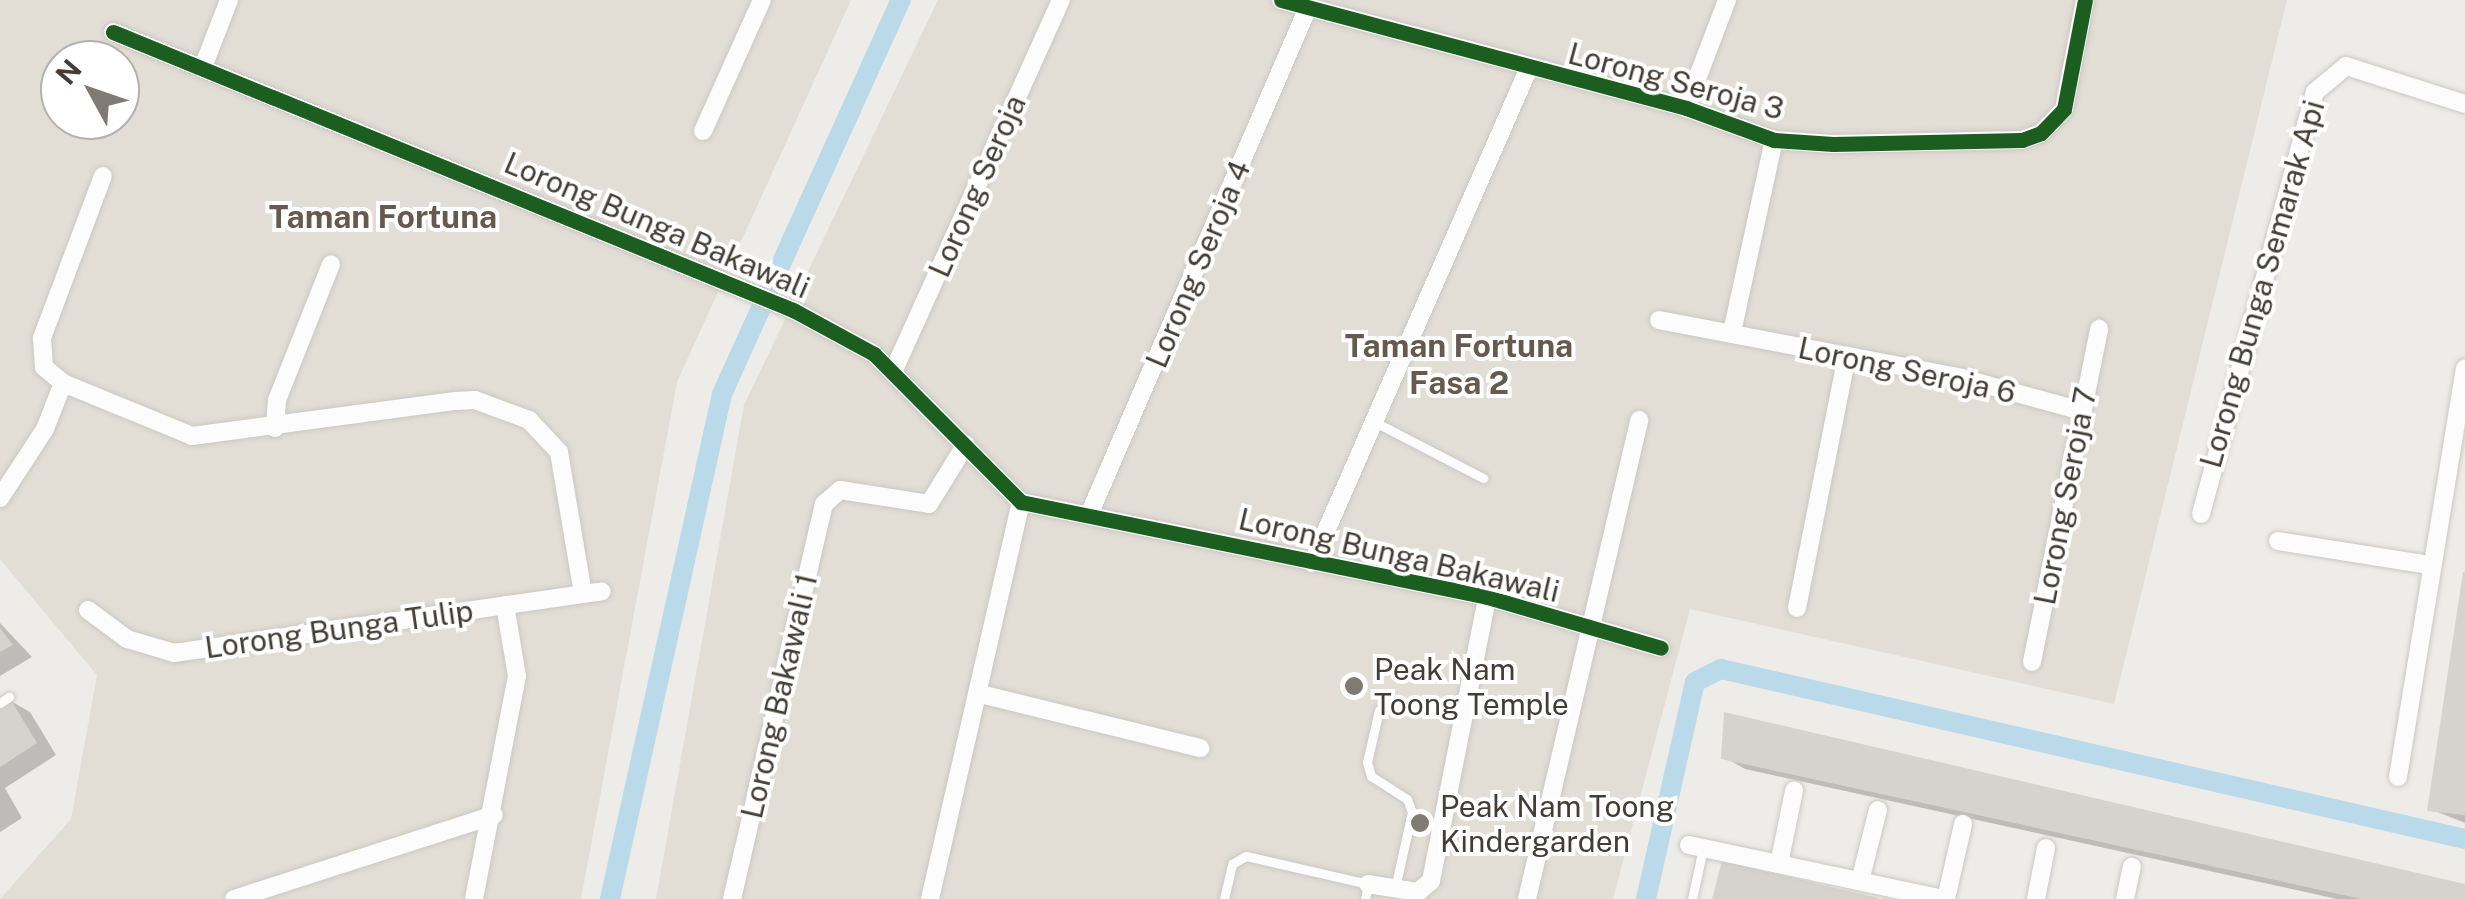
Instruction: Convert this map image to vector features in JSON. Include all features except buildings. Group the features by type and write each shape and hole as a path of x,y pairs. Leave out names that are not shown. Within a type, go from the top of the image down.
{"street":[{"path":"202,67 228,0"},
{"path":"702,131 762,0"},
{"name":"Lorong Seroja","path":"894,372 1061,0"},
{"name":"Lorong Seroja 3","path":"1280,0 1306,12 1686,108 1774,140 2022,140 2041,133 2064,109 2085,0"},
{"name":"Lorong Seroja 3","path":"1686,108 1727,0"},
{"name":"Lorong Seroja 4","path":"1089,515 1306,12"},
{"name":"Lorong Bunga Bakawali","path":"113,32 794,310 874,354 1021,502 1486,596 1661,648"},
{"name":"Lorong Bunga Semarak Api","path":"2201,514 2315,92 2346,66 2465,104"},
{"path":"1312,563 1528,70"},
{"path":"1732,332 1774,140"},
{"path":"103,176 42,338 44,368 63,383 192,436 275,428 277,400 330,264"},
{"name":"Lorong Seroja 6","path":"1659,320 1962,378 2082,411"},
{"name":"Lorong Seroja 7","path":"2032,662 2098,329"},
{"path":"1797,608 1847,356"},
{"path":"2398,777 2465,368"},
{"path":"0,498 45,429 63,383"},
{"name":"Lorong Bunga Tulip","path":"88,610 126,639 174,653 592,593 559,452 529,420 456,401 275,428"},
{"path":"1527,899 1639,420"},
{"name":"Lorong Bakawali 1","path":"732,899 830,495 840,490 929,504 966,444"},
{"path":"936,898 1021,502"},
{"path":"2278,541 2430,565"},
{"path":"1367,892 1395,888 1418,892 1431,881 1486,596"},
{"path":"474,899 494,815 517,676 506,605"},
{"path":"980,694 1200,748"},
{"path":"1779,864 1794,790"},
{"path":"1860,882 1878,810"},
{"path":"234,899 494,815"},
{"path":"1696,846 1944,899 1963,824"},
{"path":"2036,899 2046,848"},
{"path":"2125,899 2132,867"}],"lane":[{"path":"1375,422 1483,478"},
{"path":"1380,710 1367,762 1371,776 1407,798 1412,812 1395,888"},
{"path":"1692,899 1696,846"},
{"path":"1224,899 1232,864 1242,856 1367,892"}],"shaded area":[{"name":"Taman Fortuna","path":"0,0 851,0 677,382 581,899 0,899 71,819 97,675 0,559"},
{"name":"Taman Fortuna Fasa 2","path":"938,0 2287,0 2114,704 1690,609 1613,899 656,899 744,405"}],"waterway":[{"path":"610,899 722,394 901,0"},
{"path":"1646,899 1695,682 1721,669 2465,839"}],"cycle path":[{"path":"1281,0 1686,108 1774,140 1833,144 2022,140 2041,133 2064,109 2085,0"},
{"path":"113,32 793,310 874,354 1021,502 1487,597 1661,648"}],"place":[{"name":"Peak Nam Toong Temple","path":"1354,686"},
{"name":"Peak Nam Toong Kindergarden","path":"1420,823"}],"district":[{"name":"Taman Fortuna","path":"383,217"},
{"name":"Taman Fortuna Fasa 2","path":"1459,366"}]}
